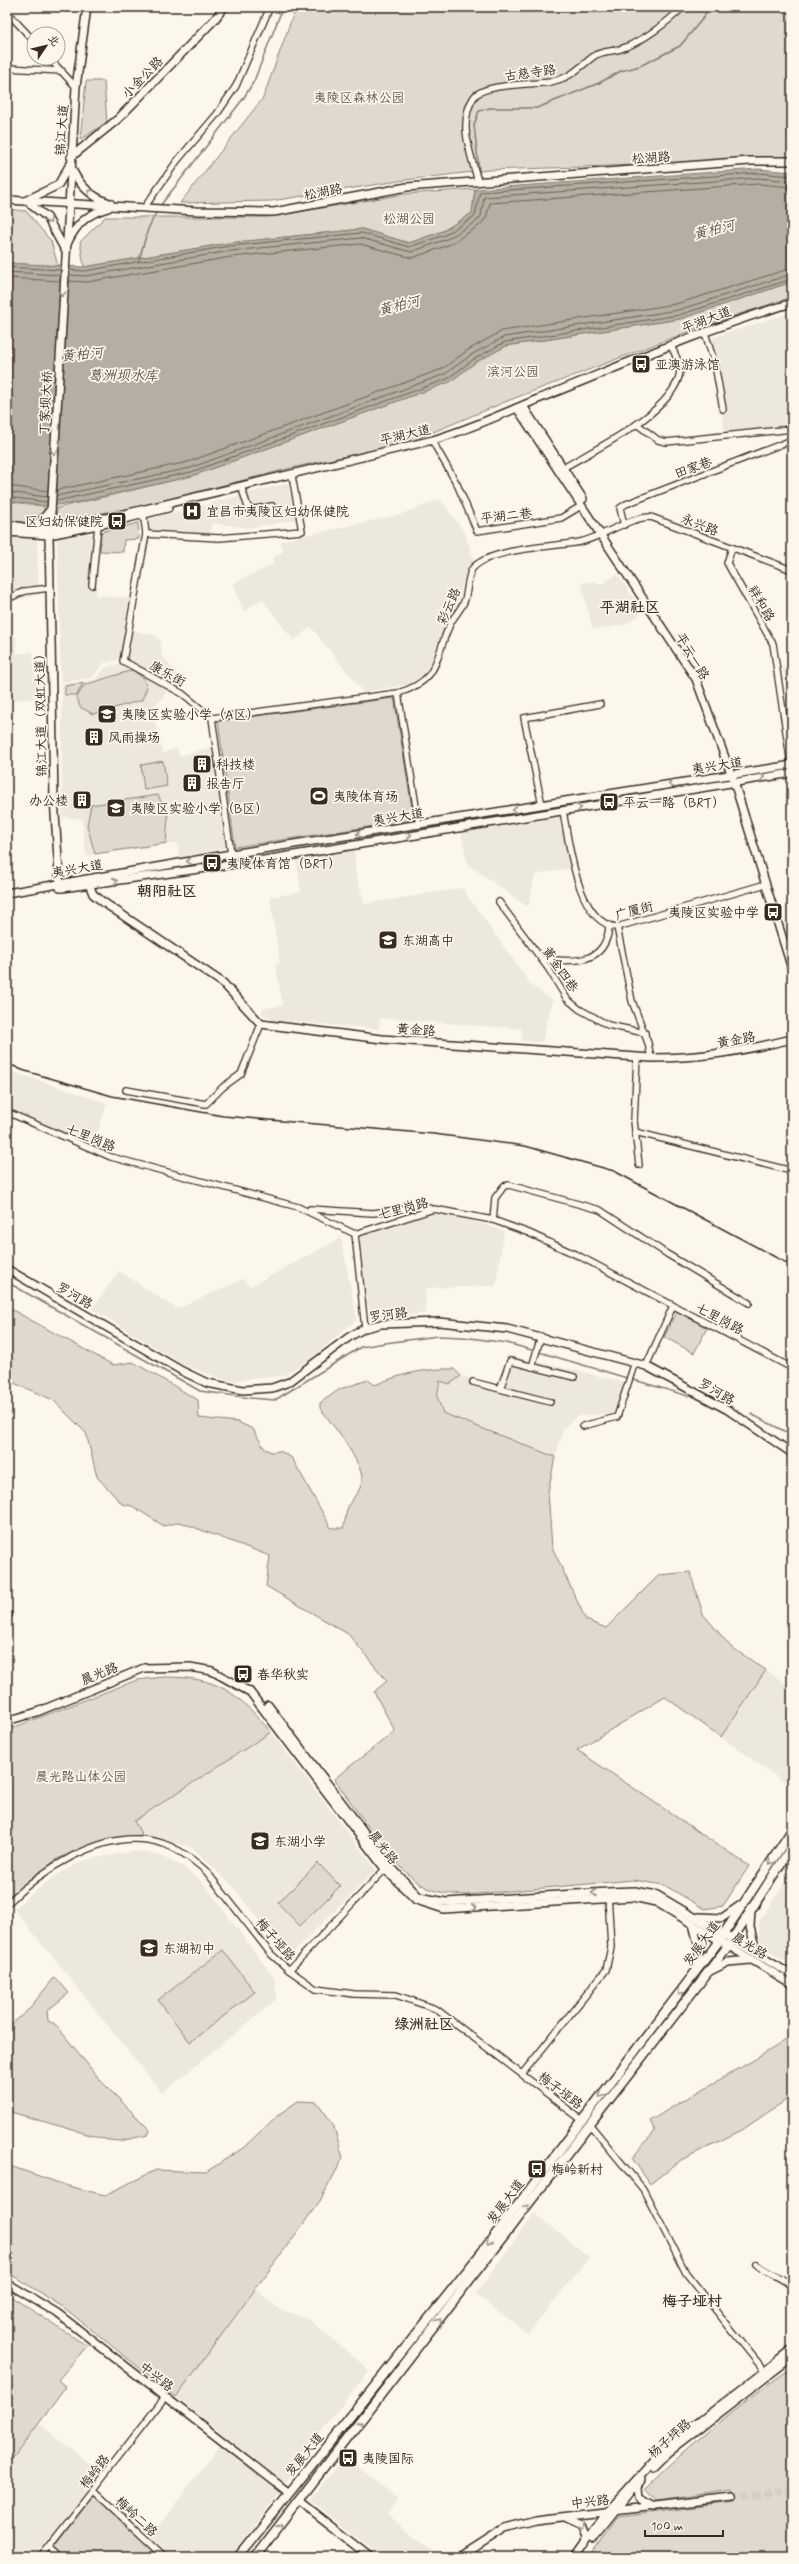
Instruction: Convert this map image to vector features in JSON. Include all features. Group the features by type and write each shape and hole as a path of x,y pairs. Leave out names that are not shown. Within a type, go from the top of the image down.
{"highway":[{"name":"发展大道","path":"238,2557 288,2492 477,2258 719,1941 792,1830"},
{"name":"发展大道","path":"256,2557 708,1972 730,1942 792,1846"}],"main road":[{"name":"锦江大道","path":"64,252 76,87 87,7"},
{"name":"小金公路","path":"71,161 118,119 215,19 224,7"},
{"path":"23,202 58,186 71,161"},
{"path":"71,161 74,175 90,193 102,201 118,206"},
{"name":"松湖路","path":"118,206 235,212 274,212 407,187 750,161 792,161"},
{"path":"7,200 118,206"},
{"path":"23,202 37,207 47,217 64,252"},
{"path":"64,252 80,222 96,212 118,206"},
{"name":"丁家坝大桥","path":"49,532 52,509 64,252"},
{"name":"平湖大道","path":"7,524 49,532 143,513 292,476 434,444 470,434 521,409 670,345 751,315 792,303"},
{"name":"平湖大道","path":"7,532 49,532 98,525 291,472 433,440 468,430 672,348 792,308"},
{"name":"平云一路","path":"521,409 563,468 696,679 735,778 792,956"},
{"name":"平云一路","path":"521,409 582,506 604,535"},
{"path":"29,529 42,520 52,509"},
{"name":"锦江大道（双虹大道）","path":"49,532 54,799 60,886"},
{"name":"夷兴大道","path":"7,893 257,862 563,811 735,778 792,765"},
{"name":"夷兴大道","path":"7,898 60,886 231,854 542,805 735,778 792,772"},
{"name":"平云一路","path":"735,778 792,969"},
{"path":"89,884 93,894 103,902 223,983 261,1024"},
{"name":"黄金路","path":"261,1024 382,1039 651,1058 692,1058 736,1052 791,1038"},
{"name":"罗河路","path":"7,1269 182,1371 207,1383 243,1390 272,1388 289,1382 350,1337 366,1328 408,1322 439,1322 507,1329 540,1336 646,1366 728,1410 792,1453"},
{"name":"晨光路","path":"7,1717 35,1708 142,1665 175,1662 214,1667 254,1690 279,1718 387,1867"},
{"name":"晨光路","path":"7,1721 37,1712 144,1668 190,1667 212,1671 250,1692 387,1867 416,1900 444,1908 608,1896 635,1891 657,1895 724,1933 730,1942 752,1960 792,1984"},
{"name":"晨光路","path":"608,1896 633,1897 656,1902 694,1924 719,1941 730,1942 756,1952 792,1975"},
{"path":"694,1916 722,1918 744,1902"},
{"path":"752,1908 750,1927 756,1952"},
{"path":"694,1924 698,1948 698,1968"},
{"path":"708,1972 728,1962 752,1960"},
{"name":"中兴路","path":"7,2283 56,2313 288,2492"},
{"path":"587,2546 608,2511 664,2449 767,2373 792,2350"},
{"name":"杨子坪路","path":"580,2557 587,2546 641,2479 669,2452 767,2373 792,2357"},
{"path":"641,2479 638,2488 639,2498 653,2508"},
{"name":"中兴路","path":"459,2557 504,2528 562,2517 616,2510 653,2508 732,2497"},
{"path":"300,2502 370,2557"},
{"path":"562,2517 572,2519 581,2526 586,2537 587,2546"},
{"name":"杨子坪路","path":"575,2557 587,2546"}],"street":[{"path":"144,208 177,161 217,114 236,86 270,7"},
{"name":"古慈寺路","path":"478,182 465,126 466,112 475,96 487,88 551,81 569,76 586,65 594,56 623,48 648,34 683,7"},
{"path":"7,12 26,33"},
{"path":"56,66 76,87"},
{"path":"7,68 62,72"},
{"path":"706,336 715,365 723,409"},
{"path":"563,468 638,425 659,406 676,384 680,370 672,348"},
{"path":"638,425 658,440 666,442 792,429"},
{"name":"田家巷","path":"624,526 619,512 620,508 626,504 792,440"},
{"name":"平湖二巷","path":"434,444 456,484 477,531 561,518 582,506"},
{"path":"146,534 219,538 302,531 292,476"},
{"path":"242,489 249,510 272,506"},
{"name":"康乐街","path":"143,513 146,534 123,661 182,694 212,718"},
{"name":"永兴路","path":"604,535 643,517 651,517 792,570"},
{"path":"92,585 98,525"},
{"name":"彩云路","path":"212,718 398,693 416,688 428,679 452,622 464,602 471,571 481,561 496,556 581,542 604,535"},
{"name":"祥和路","path":"732,548 727,562 773,644 792,765"},
{"path":"7,599 25,591 50,588"},
{"path":"398,693 419,825"},
{"path":"542,805 524,718 600,704"},
{"path":"212,718 231,854"},
{"name":"广厦街","path":"563,811 574,870 588,906 609,927 617,927 766,884"},
{"name":"黄金四巷","path":"499,902 541,958 567,999 579,1009 608,1025 645,1033"},
{"path":"541,958 573,962 586,959 596,954 604,944 609,927"},
{"path":"617,927 632,1001 637,1018 645,1033 651,1058"},
{"path":"126,1090 206,1104 223,1087 240,1074 261,1024"},
{"path":"637,1057 635,1132 639,1165"},
{"name":"七里岗路","path":"7,1112 111,1157 298,1207 355,1234 434,1209 493,1220 529,1233 581,1257 792,1368"},
{"path":"635,1132 792,1171"},
{"path":"493,1220 495,1198 504,1186 509,1185 600,1210 667,1254 748,1303"},
{"path":"298,1207 321,1211 373,1213 418,1207 434,1209"},
{"path":"355,1234 366,1328"},
{"path":"646,1366 673,1306"},
{"path":"532,1366 540,1336"},
{"path":"500,1389 510,1361 574,1377"},
{"path":"583,1426 617,1417 635,1362"},
{"path":"473,1382 550,1402"},
{"name":"梅子垭路","path":"7,1904 46,1871 78,1854 112,1843 148,1840 184,1853 206,1871 271,1954 289,1970 316,1989 354,1994 396,1995 436,2009 582,2120"},
{"path":"289,1970 387,1867"},
{"path":"522,2074 606,1970 611,1947 608,1896"},
{"name":"梅子垭路","path":"590,2126 643,2189 686,2273 767,2373"},
{"path":"756,2264 764,2272 783,2278 792,2287"},
{"name":"梅岭路","path":"40,2557 165,2397"},
{"name":"梅岭二路","path":"93,2490 165,2557"},
{"path":"49,2546 61,2557"}],"shaded area":[{"name":"亚澳游泳馆","path":"792,312 792,425 726,435 705,340"},
{"path":"288,483 296,520 249,528 211,523 210,534 150,531 149,519"},
{"path":"440,499 465,533 474,561 466,573 458,603 449,618 423,678 411,684 363,692 311,627 294,641 262,599 244,611 232,584 274,564 272,558 283,552 280,541 402,514"},
{"path":"101,532 96,595 129,598 120,659 104,663 92,678 61,682 57,538"},
{"path":"7,536 37,540 39,595 13,600 7,603"},
{"name":"平湖社区","path":"617,574 643,612 627,624 593,630 581,583 593,581 601,585"},
{"path":"7,629 16,637 17,654 33,652 35,677 41,676 42,697 7,701"},
{"path":"131,630 155,635 161,641 162,656 179,676 183,691 126,659"},
{"path":"122,663 169,688 162,699 151,708 163,753 177,748 179,756 212,747 228,848 179,858 177,843 86,856 82,819 62,817 62,684 95,680 106,667"},
{"path":"792,665 792,729 783,667"},
{"path":"561,815 571,868 535,875 528,907 467,864 461,831"},
{"name":"东湖高中","path":"354,849 356,875 365,904 462,888 532,986 553,1000 542,1042 522,1041 522,1029 380,1018 379,1029 273,1020 262,1014 262,1009 283,1005 275,963 280,963 270,897 301,892 296,858"},
{"path":"7,1070 107,1103 93,1148 7,1107"},
{"path":"431,1214 453,1215 504,1231 496,1286 425,1288 426,1313 370,1320 359,1243 363,1234"},
{"path":"341,1238 357,1319 310,1359 283,1376 228,1381 186,1366 92,1309 119,1271 177,1309 243,1279 249,1287"},
{"path":"507,1355 625,1382 614,1413 578,1416 564,1428 555,1457 443,1413 437,1396 441,1381 450,1384 461,1376 497,1385"},
{"path":"766,1670 792,1688 792,1788 721,1737"},
{"name":"东湖小学","path":"271,1732 376,1870 287,1958 233,1886 191,1847 142,1835 134,1821"},
{"name":"东湖初中","path":"134,1851 156,1854 180,1865 205,1885 275,1979 277,1999 162,2093 14,1909 61,1872 86,1860"},
{"path":"792,1872 792,1966 759,1945 759,1922"},
{"path":"534,2213 589,2257 528,2334 476,2294"},
{"path":"256,2289 280,2310 306,2317 370,2371 330,2420 285,2483 176,2397"},
{"path":"38,2423 100,2471 37,2557 7,2557 7,2466"},
{"path":"220,2445 280,2492 230,2557 172,2557 150,2537"},
{"path":"345,2457 398,2499 387,2514 439,2557 382,2557 309,2500"}],"green space":[{"name":"夷陵区森林公园","path":"296,7 792,7 792,160 489,170 405,180 271,201 180,203 263,98"},
{"path":"86,81 104,81 107,122 80,140"},
{"name":"松湖公园","path":"475,189 472,213 443,231 409,243 362,229 229,243 84,267 80,242 105,217 268,217 405,194"},
{"path":"7,209 26,211 51,241 58,266 7,263"},
{"name":"滨河公园","path":"792,282 792,297 703,326 510,400 407,443 291,468 142,506 56,521 57,508 192,476 449,382 476,362 506,346 680,319"},
{"path":"7,501 44,506 44,510 35,523 7,521"},
{"path":"138,523 139,539 124,540 123,552 100,551 101,532"},
{"path":"133,670 144,679 147,687 142,700 93,714 80,707 77,697 84,685"},
{"path":"83,683 77,695 65,695 65,686"},
{"name":"夷陵体育场","path":"394,698 414,820 235,847 218,721"},
{"path":"163,761 167,786 144,790 141,765"},
{"path":"158,795 168,817 166,843 95,854 87,825 91,805"},
{"path":"7,1307 113,1365 133,1362 198,1400 199,1418 238,1422 253,1429 264,1448 271,1452 280,1451 292,1458 331,1528 343,1528 347,1509 360,1488 362,1480 361,1472 352,1453 320,1408 320,1403 340,1389 368,1380 375,1385 413,1372 454,1369 461,1376 450,1384 440,1381 437,1396 443,1413 555,1457 548,1492 552,1547 586,1620 606,1628 659,1575 690,1572 703,1614 731,1647 766,1670 721,1737 665,1697 577,1750 749,1866 723,1906 705,1909 664,1885 633,1880 466,1895 444,1893 432,1890 411,1877 375,1836 334,1779 395,1731 374,1692 387,1681 348,1634 266,1586 270,1556 180,1522 164,1526 132,1506 122,1504 97,1477 86,1433 53,1400 7,1380"},
{"path":"678,1311 707,1328 694,1353 664,1337"},
{"name":"晨光路山体公园","path":"164,1677 199,1680 213,1684 225,1690 237,1697 271,1732 134,1821 142,1835 96,1844 57,1859 7,1898 7,1730 137,1680"},
{"path":"318,1863 340,1886 300,1926 278,1903"},
{"path":"223,1950 255,1992 190,2042 158,2000"},
{"path":"54,1978 57,1979 69,1993 47,2011 48,2021 55,2024 101,2081 150,2130 148,2135 120,2141 108,2140 7,2111 7,2028 28,2010"},
{"path":"792,2036 792,2096 742,2130 681,2160 650,2184 632,2158 655,2131 650,2121"},
{"path":"298,2101 317,2102 333,2124 343,2158 320,2201 176,2397 63,2307 7,2272 7,2165 68,2186 105,2195 156,2170 206,2172 243,2148 278,2115"},
{"path":"7,2294 87,2346 58,2380 66,2387 7,2466"},
{"path":"787,2371 792,2374 792,2557 589,2557 618,2517 734,2502 732,2490 656,2501 645,2489 713,2427 749,2398"},
{"path":"93,2495 161,2557 66,2557 54,2546"}],"water":[{"name":"葛洲坝水库","path":"758,169 792,172 792,282 680,319 506,346 476,362 450,382 192,476 70,504 44,506 7,501 7,263 84,267 229,243 362,229 409,243 443,231 472,213 475,189"}],"waterway":[{"path":"160,206 243,99 254,81 283,7"},
{"path":"480,179 474,125 479,111 490,108 537,108 599,83 621,71 640,66 680,46 704,17 708,7"},
{"path":"139,260 148,229 157,211"},
{"path":"7,1282 200,1391 250,1398 275,1400 361,1347 385,1343 438,1336 463,1337 507,1343 535,1351"},
{"path":"539,1352 627,1378"},
{"path":"631,1379 688,1396"},
{"path":"751,1414 792,1435"}],"tunnel":[{"path":"732,2497 792,2490"}],"railway":[{"path":"7,1063 22,1070 112,1096 223,1116 434,1134 525,1146 614,1171 792,1266"}],"place":[{"name":"亚澳游泳馆","path":"641,364"},
{"name":"宜昌市夷陵区妇幼保健院","path":"192,511"},
{"name":"区妇幼保健院","path":"117,521"},
{"name":"夷陵区实验小学（A区）","path":"107,714"},
{"name":"风雨操场","path":"94,737"},
{"name":"科技楼","path":"202,764"},
{"name":"报告厅","path":"192,783"},
{"name":"夷陵体育场","path":"319,796"},
{"name":"办公楼","path":"82,800"},
{"name":"平云一路（BRT）","path":"609,802"},
{"name":"夷陵区实验小学（B区）","path":"116,808"},
{"name":"夷陵体育馆（BRT）","path":"212,863"},
{"name":"夷陵区实验中学","path":"773,912"},
{"name":"东湖高中","path":"388,940"},
{"name":"春华秋实","path":"243,1674"},
{"name":"东湖小学","path":"260,1841"},
{"name":"东湖初中","path":"149,1948"},
{"name":"梅岭新村","path":"537,2169"},
{"name":"夷陵国际","path":"348,2458"}],"district":[{"name":"平湖社区","path":"630,607"},
{"name":"朝阳社区","path":"167,891"},
{"name":"绿洲社区","path":"424,2024"},
{"name":"梅子垭村","path":"692,2301"}],"water label":[{"name":"黄柏河","path":"714,229"},
{"name":"黄柏河","path":"399,305"},
{"name":"黄柏河","path":"82,354"}]}
